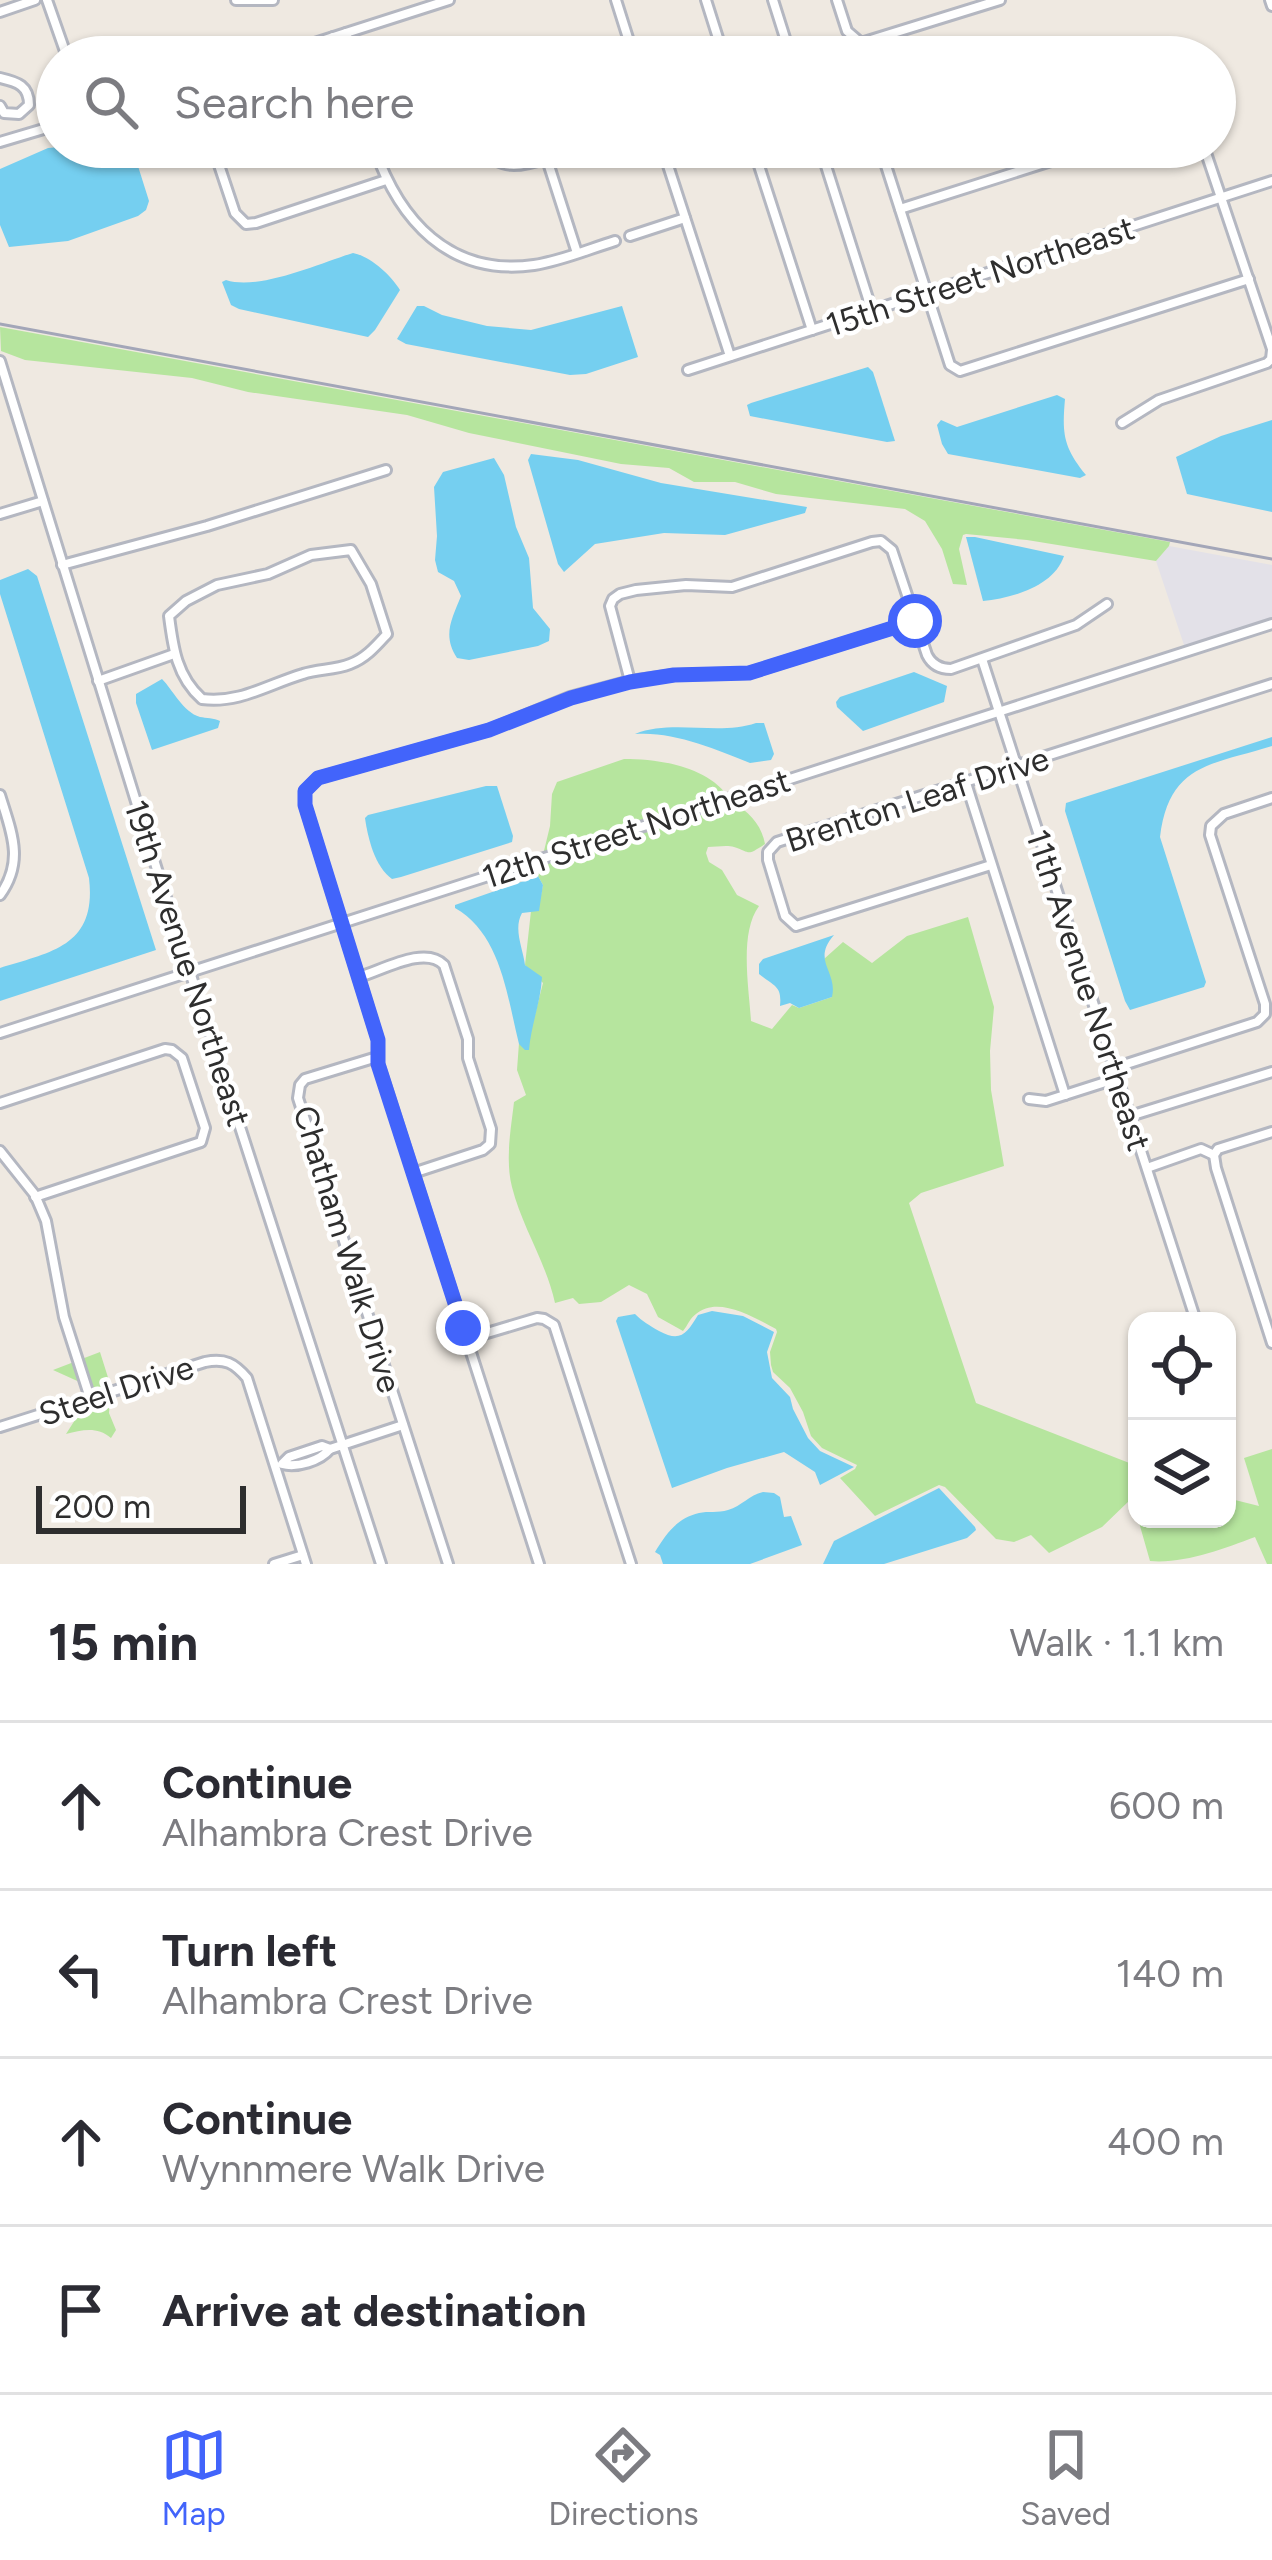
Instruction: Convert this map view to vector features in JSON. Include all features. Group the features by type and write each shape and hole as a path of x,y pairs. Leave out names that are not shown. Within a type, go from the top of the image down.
{"street":[{"path":"0,12 35,0"},
{"path":"47,0 58,36"},
{"path":"236,0 273,0"},
{"path":"336,36 449,0"},
{"path":"617,0 628,36"},
{"path":"706,0 717,36"},
{"path":"773,0 784,36"},
{"path":"837,0 850,36"},
{"path":"888,36 1000,0"},
{"path":"0,78 28,93 28,106 19,114 4,113 0,106"},
{"path":"0,142 36,131"},
{"path":"221,168 235,213 246,224 386,180"},
{"path":"382,168 416,226 466,257 533,265 615,241"},
{"path":"550,168 577,253"},
{"path":"669,168 730,356"},
{"path":"760,168 812,330"},
{"path":"827,168 872,311"},
{"path":"887,168 953,368 965,371 1249,279"},
{"path":"900,209 1024,168"},
{"path":"1122,423 1159,400 1271,359 1272,349 1212,168"},
{"name":"15th Street Northeast","path":"688,370 1272,181"},
{"path":"630,236 685,218"},
{"name":"19th Avenue Northeast","path":"0,361 381,1564"},
{"path":"62,565 386,470"},
{"path":"0,514 43,501"},
{"path":"630,682 610,607 620,594 686,585 733,586 881,541 892,550 931,663 951,670 1076,625 1107,604"},
{"path":"351,550 370,584 387,634 352,664 214,701 191,690 174,654 169,616 186,602 217,585 268,574 311,555 351,550"},
{"path":"539,1564 377,1058 378,1040 305,805 305,791 318,778 466,737 571,698 674,675 749,673 915,621"},
{"name":"12th Street Northeast","path":"0,1033 1272,624"},
{"path":"98,681 174,654"},
{"name":"11th Avenue Northeast","path":"982,658 1193,1312"},
{"name":"Brenton Leaf Drive","path":"991,865 796,926 785,916 768,852 777,842 1272,684"},
{"path":"965,783 1066,1095"},
{"path":"0,795 15,851 12,877 0,895"},
{"path":"1029,1099 1046,1101 1066,1095 1257,1022 1265,1014 1210,826 1224,814 1272,798"},
{"path":"359,977 424,956 440,959 468,1039 468,1058 491,1129 490,1144 413,1173"},
{"path":"0,1103 164,1049 182,1058 205,1128 201,1142 35,1197"},
{"name":"Chatham Walk Drive","path":"377,1058 305,1079 298,1090 448,1564"},
{"path":"1130,1117 1272,1072"},
{"path":"1272,1132 1218,1149 1214,1155 1272,1343"},
{"path":"1147,1168 1201,1149 1214,1155"},
{"path":"0,1151 35,1197 50,1234 64,1317 90,1398"},
{"path":"467,1339 536,1318 554,1325 631,1564"},
{"name":"Steel Drive","path":"0,1427 205,1362 231,1363 247,1378 279,1466 304,1559"},
{"name":"Chatham Walk Drive","path":"279,1466 289,1457 322,1446 330,1449 403,1425"},
{"path":"274,1564 304,1559"}],"shaded area":[{"path":"1169,546 1272,565 1272,620 1185,648 1156,561"}],"green space":[{"path":"0,327 1170,542 1156,561 966,534 959,549 967,585 953,584 942,549 925,521 905,509 776,494 735,482 694,482 669,468 621,464 469,433 407,415 248,392 192,378 25,360 1,351"},
{"path":"624,759 694,771 727,795 543,855 557,782"},
{"path":"732,801 753,819 765,844 749,852 708,847 706,853 737,895 759,906 747,946 751,1021 772,1029 792,1005 799,1008 832,997 824,959 843,942 872,963 907,936 968,917 994,1007 991,1090 1004,1166 921,1193 909,1203 976,1403 1128,1462 1128,1502 1102,1527 1049,1553 1031,1535 1014,1542 996,1539 939,1485 875,1516 840,1478 857,1465 822,1448 811,1436 790,1388 773,1372 770,1352 776,1329 736,1310 715,1307 696,1314 683,1331 658,1317 647,1294 629,1285 601,1302 579,1304 573,1298 555,1303 516,1202 509,1166 514,1102 526,1095 517,1070 519,1043 531,1030 543,983 525,965 531,911 543,885 538,876 541,863"},
{"path":"100,1352 111,1387 109,1413 116,1430 111,1438 95,1430 66,1434 89,1398 84,1384 53,1370"},
{"path":"1272,1449 1272,1564 1267,1564 1255,1537 1190,1558 1150,1561 1141,1528 1236,1528 1236,1500 1259,1506 1244,1458"}],"water":[{"path":"36,153 36,168 139,168 149,201 138,216 68,241 9,247 0,225 0,169"},
{"path":"353,253 380,267 400,290 368,337 239,309 231,305 222,282 272,279"},
{"path":"417,306 487,326 531,330 622,306 638,357 570,375 406,344 397,339"},
{"path":"868,367 895,441 750,416 747,405 751,403"},
{"path":"1057,395 1065,399 1066,439 1086,475 1080,478 948,454 942,444 937,425 941,420 957,427"},
{"path":"1272,420 1272,512 1187,494 1176,457"},
{"path":"531,454 578,460 661,483 807,507 805,513 725,535 664,533 595,544 564,572 528,460"},
{"path":"494,458 504,475 529,558 533,608 550,629 549,641 469,660 457,658 450,642 461,596 454,581 438,572 435,560 434,487 443,472"},
{"path":"966,537 1064,556 1042,583 983,601"},
{"path":"28,569 37,576 156,950 0,1001 0,968 67,942 86,918 90,901 89,878 0,594 0,580"},
{"path":"914,672 947,686 944,702 863,731 837,707 840,697"},
{"path":"162,679 188,710 220,721 218,728 152,750 136,694"},
{"path":"764,723 774,754 771,760 750,763 679,738 635,734 664,728"},
{"path":"1272,737 1272,746 1197,771 1173,794 1160,837 1206,982 1204,987 1130,1010 1066,803"},
{"path":"497,786 512,842 401,877 392,879 386,874 370,843 368,815"},
{"path":"538,876 543,885 539,911 522,913 518,925 525,965 542,977 529,1050 525,1050 519,1044 492,950 483,933 455,905"},
{"path":"834,935 825,952 832,997 799,1008 790,1003 780,1006 778,991 759,974 759,964"},
{"path":"712,1311 743,1316 774,1332 767,1352 772,1378 790,1397 808,1438 820,1451 854,1467 820,1485 815,1472 784,1452 672,1488 616,1321 635,1314 659,1331 678,1336 698,1315"},
{"path":"939,1488 975,1527 967,1538 884,1564 823,1564 834,1541"},
{"path":"763,1492 780,1497 784,1517 791,1516 802,1545 750,1564 663,1564 655,1552 684,1519 728,1510"}],"railway":[{"path":"0,324 1272,559"}],"route":[{"path":"463,1328 378,1064 378,1040 305,805 305,791 318,778 489,730 571,698 674,675 749,673 915,621"}]}
